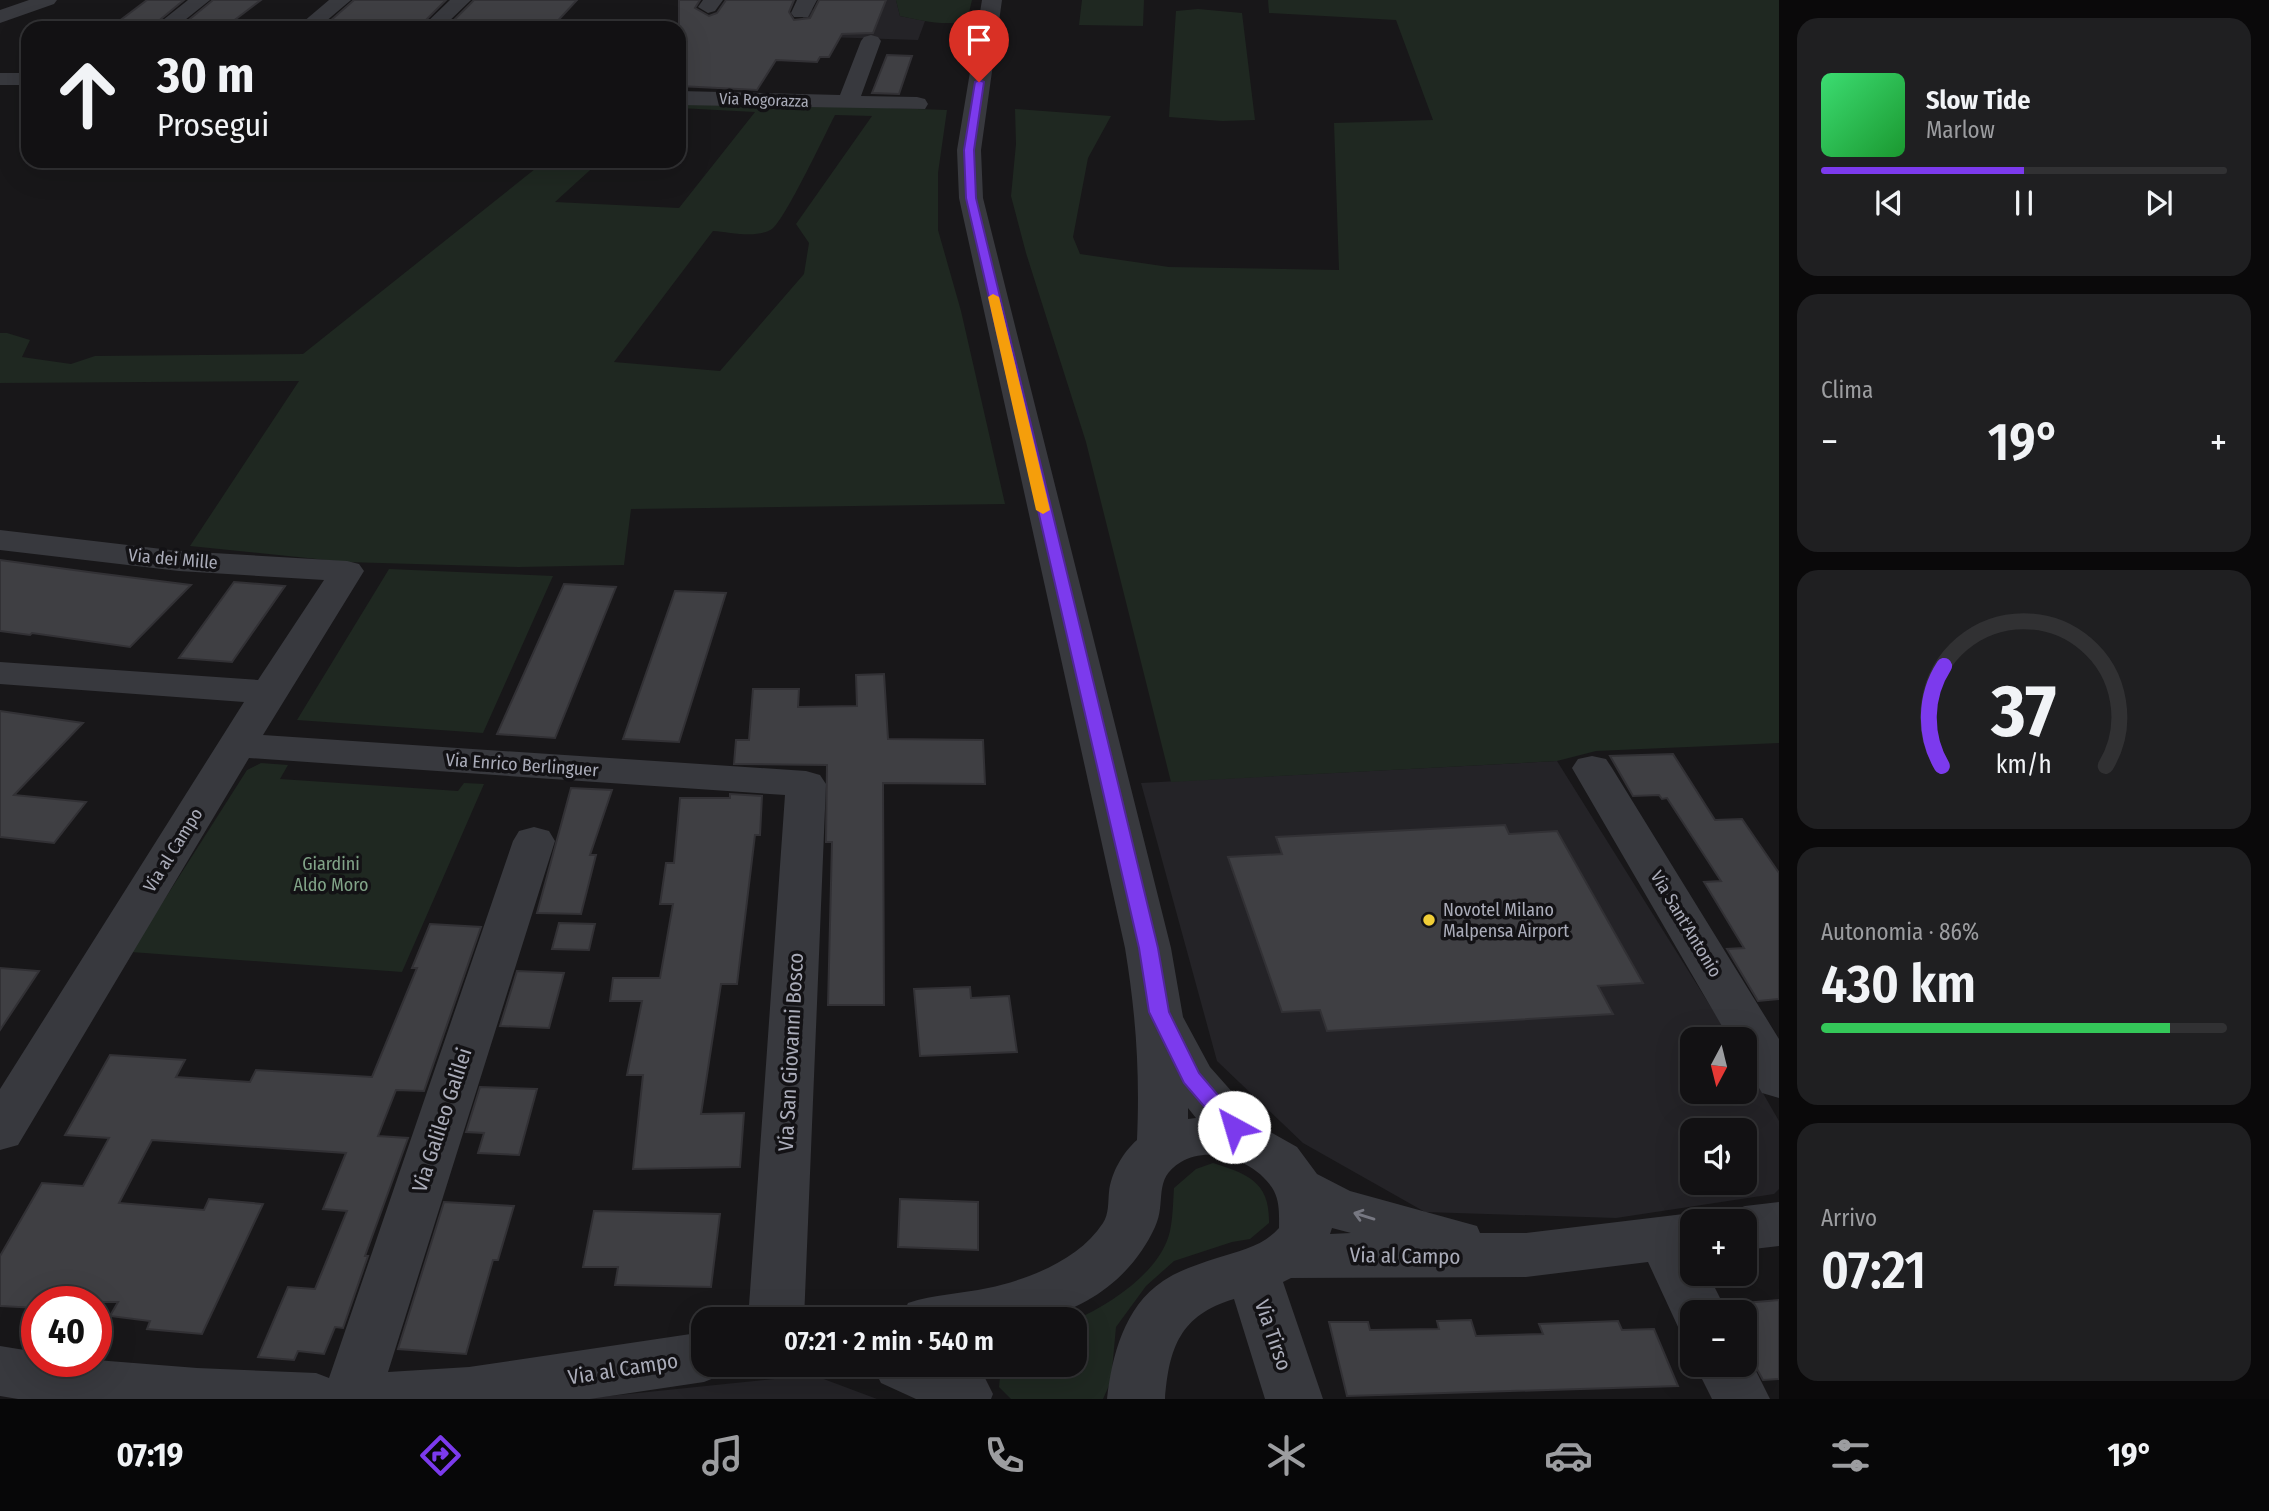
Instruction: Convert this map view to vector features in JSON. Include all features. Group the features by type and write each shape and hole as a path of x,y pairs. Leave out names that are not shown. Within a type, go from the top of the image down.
{"street":[{"path":"0,9 22,0"},
{"path":"0,17 47,0"},
{"path":"172,21 200,0"},
{"path":"315,21 341,0"},
{"path":"438,21 461,0"},
{"path":"992,0 969,150 971,198 1148,948 1159,1012 1164,1075 1162,1149"},
{"path":"848,102 871,41"},
{"path":"0,79 21,79"},
{"name":"Via Rogorazza","path":"686,97 917,104"},
{"name":"Via dei Mille","path":"0,540 179,561 348,570"},
{"name":"Via al Campo","path":"0,1131 269,692 348,570"},
{"path":"0,673 269,692"},
{"name":"Via Enrico Berlinguer","path":"238,745 806,784"},
{"name":"Via Sant'Antonio","path":"1592,768 1779,1080"},
{"name":"Via San Giovanni Bosco","path":"777,1307 806,784"},
{"name":"Via Galileo Galilei","path":"351,1399 534,841"},
{"path":"1159,1012 1191,1078 1248,1144"},
{"name":"Via al Campo","path":"1008,1307 1056,1290 1106,1258 1131,1222 1139,1173 1148,1161 1162,1149 1185,1139 1212,1136 1248,1144 1278,1161 1301,1189 1336,1208 1407,1230 1526,1255"},
{"path":"1268,1264 1303,1234 1307,1212 1301,1189"},
{"path":"1757,1227 1779,1224"},
{"path":"1678,1236 1696,1300"},
{"name":"Via al Campo","path":"1136,1399 1145,1341 1158,1321 1184,1295 1268,1264 1526,1255 1678,1236"},
{"name":"Via Tirso","path":"1268,1264 1294,1399"},
{"name":"Via al Campo","path":"375,1399 469,1392 691,1359"},
{"path":"0,1371 49,1380 220,1396 316,1399"},
{"path":"937,1377 964,1386"},
{"path":"1730,1377 1741,1399"}],"shaded area":[{"path":"823,0 896,0 900,16 925,21 918,40 794,36 807,9 822,10"},
{"path":"1557,761 1723,1027 1680,1027 1680,1104 1757,1104 1757,1083 1779,1121 1779,1189 1774,1194 1616,1218 1425,1212 1303,1143 1217,1061 1141,783"},
{"path":"794,1377 818,1377 877,1399 580,1399"}],"green space":[{"path":"896,0 972,0 967,21 941,23 900,16"},
{"path":"1082,0 1144,0 1143,26 1079,25"},
{"path":"1268,0 1779,0 1779,743 1596,751 1557,761 1171,782 1086,442 1026,253 1011,196 1016,144 1015,109 1111,116 1088,158 1073,237 1080,254 1169,267 1339,270 1334,123 1433,120 1396,20 1269,13"},
{"path":"1198,9 1242,13 1255,120 1222,121 1169,117 1176,11"},
{"path":"686,101 947,110 938,173 938,230 961,311 1005,504 631,509 624,565 518,567 346,562 190,546 299,381 0,383 0,333 30,340 22,357 71,364 95,356 303,354 536,168 592,168 555,202 679,208 755,112 686,108","holes":["835,115 872,116 796,224 809,243 804,274 720,371 614,362 713,231 759,234 772,229 795,194"]},
{"path":"389,569 553,576 483,733 297,720"},
{"name":"Giardini Aldo Moro","path":"261,763 288,765 280,779 458,791 464,783 484,784 402,972 131,952 247,770"},
{"path":"1213,1163 1246,1176 1261,1189 1266,1198 1269,1223 1250,1239 1232,1242 1174,1261 1146,1286 1116,1327 1111,1381 1103,1399 1011,1399 999,1387 1000,1377 1087,1377 1087,1314 1118,1296 1156,1260 1170,1231 1174,1188 1196,1169"}],"building":[{"path":"147,0 184,0 158,21 119,21"},
{"path":"213,0 261,0 233,21 188,21"},
{"path":"354,0 446,0 425,21 330,21"},
{"path":"474,0 577,0 558,21 453,21"},
{"path":"679,0 700,0 695,8 709,16 717,13 726,0 794,0 789,12 794,20 810,18 819,0 886,0 873,33 842,34 829,57 820,57 817,62 776,60 757,90 686,86 686,21 679,21"},
{"path":"887,55 912,56 899,94 872,93"},
{"path":"0,560 191,585 130,647 32,633 30,635 0,631"},
{"path":"234,582 285,586 232,662 179,658"},
{"path":"564,584 616,587 555,738 497,734"},
{"path":"675,591 726,593 679,742 623,739"},
{"path":"884,674 888,739 983,740 985,784 883,783 884,1005 828,1005 832,842 826,842 827,765 734,764 736,740 749,740 753,689 799,689 798,707 857,706 856,675"},
{"path":"0,711 83,723 14,795 86,802 54,843 0,837"},
{"path":"1673,754 1715,820 1742,819 1779,873 1779,999 1758,1001 1727,949 1744,948 1704,882 1721,881 1667,798 1662,799 1659,795 1633,796 1610,756"},
{"path":"571,788 612,790 590,855 596,855 581,914 537,913"},
{"path":"730,794 762,796 760,835 755,835 737,984 721,984 701,1114 744,1113 740,1167 633,1169 643,1075 627,1075 642,1001 610,1001 613,978 660,978 673,904 660,904 666,863 674,863 680,798 730,798"},
{"name":"Novotel Milano Malpensa Airport","path":"1505,825 1509,834 1557,831 1643,983 1598,986 1613,1014 1327,1031 1320,1010 1282,1012 1228,857 1282,854 1276,837"},
{"path":"559,923 595,924 589,950 552,949"},
{"path":"430,924 481,927 424,1091 396,1090 378,1136 408,1138 365,1256 368,1256 343,1328 335,1327 324,1354 298,1351 294,1360 258,1357 288,1287 315,1289 347,1211 323,1209 346,1153 152,1140 119,1203 204,1210 209,1199 263,1204 202,1334 147,1329 150,1321 112,1316 118,1302 112,1302 112,1286 21,1286 21,1307 0,1306 0,1256 42,1183 83,1186 109,1138 65,1135 110,1055 185,1060 176,1077 250,1082 256,1070 372,1077 417,968 412,968"},
{"path":"0,968 39,971 0,1030"},
{"path":"517,971 564,973 549,1028 500,1026"},
{"path":"970,987 971,998 1009,996 1017,1052 920,1056 914,989"},
{"path":"480,1087 537,1089 519,1155 478,1153 484,1133 466,1132"},
{"path":"900,1199 978,1202 978,1250 898,1247"},
{"path":"444,1202 514,1206 498,1260 493,1260 466,1354 398,1349"},
{"path":"594,1211 720,1214 711,1287 615,1285 618,1267 583,1267"},
{"path":"1779,1300 1779,1379 1763,1380 1757,1369 1757,1302"},
{"path":"1471,1320 1476,1336 1543,1334 1539,1324 1618,1321 1622,1330 1654,1329 1678,1386 1347,1396 1329,1322 1368,1322 1370,1330 1439,1329 1437,1321"}],"slow traffic":[{"path":"993,297 1043,510"}],"place":[{"name":"Novotel Milano Malpensa Airport","path":"1429,920"}],"route":[{"path":"979,82 969,150 971,198 1008,364 1148,948 1159,1012 1191,1078 1234,1127"}]}
